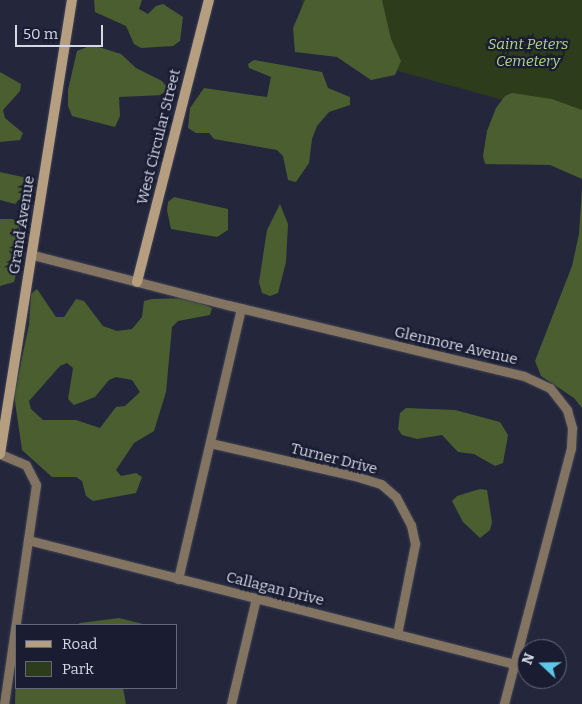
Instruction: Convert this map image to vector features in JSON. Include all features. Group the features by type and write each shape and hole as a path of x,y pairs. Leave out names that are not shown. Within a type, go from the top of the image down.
{"street":[{"name":"Grand Avenue","path":"0,454 2,430 33,254 72,0"},
{"name":"West Circular Street","path":"137,282 209,0"},
{"name":"Glenmore Avenue","path":"33,254 240,308 524,376 550,388 567,410 572,428 571,448 504,704"},
{"path":"178,579 240,308"},
{"name":"Turner Drive","path":"210,444 358,477 381,484 396,497 412,525 415,544 397,634"},
{"path":"0,454 26,465 32,473 36,485 16,624"},
{"name":"Callagan Drive","path":"28,540 515,664"},
{"path":"231,704 256,598"},
{"path":"4,704 15,629"}],"green space":[{"path":"94,0 142,0 139,9 148,14 156,6 163,4 183,17 180,41 173,46 141,48 134,44 126,26 95,12"},
{"name":"Saint Peters Cemetery","path":"303,0 582,0 582,122 293,42"},
{"path":"305,0 382,0 391,39 401,61 395,75 371,80 337,57 295,52 293,28"},
{"path":"92,45 121,54 136,68 162,81 167,87 164,95 119,97 120,116 115,127 72,116 68,106 68,90 77,51"},
{"path":"254,60 322,72 328,88 350,97 350,105 329,112 317,126 312,139 309,163 296,182 288,180 283,156 277,150 214,139 209,133 196,133 188,128 190,108 204,88 267,97 271,77 249,68 248,64"},
{"path":"0,72 21,84 20,91 3,110 5,118 23,133 20,140 0,142"},
{"path":"512,93 552,99 582,110 582,179 550,165 485,164 483,156 487,131 496,108 505,96"},
{"path":"0,172 27,178 27,194 15,204 0,200"},
{"path":"582,187 582,408 574,398 541,376 535,361 572,266 579,234"},
{"path":"174,197 228,209 228,230 217,237 171,229 167,210 168,202"},
{"path":"280,204 288,224 286,262 278,293 270,296 262,293 259,282 267,230"},
{"path":"0,219 13,219 19,225 21,233 20,259 14,282 0,286"},
{"path":"37,289 56,317 64,317 76,299 84,301 103,326 117,331 132,329 142,317 144,301 152,299 190,298 212,308 210,315 178,321 172,327 166,392 154,431 134,443 116,470 121,476 136,473 142,477 136,493 93,501 86,496 82,481 76,477 52,477 22,450 14,395 29,325 31,294","holes":["67,363 73,368 68,399 74,405 95,397 109,380 116,377 132,380 140,392 125,406 116,407 100,428 76,420 43,420 31,409 29,401 60,366"]},
{"path":"406,408 455,410 500,422 508,435 503,463 495,466 474,454 458,452 442,435 417,439 402,435 398,429 400,413"},
{"path":"480,489 487,490 492,522 490,530 480,538 463,522 452,501 457,496"},
{"path":"119,618 143,624 78,624"},
{"path":"15,689 123,689 126,704 15,704"}]}
